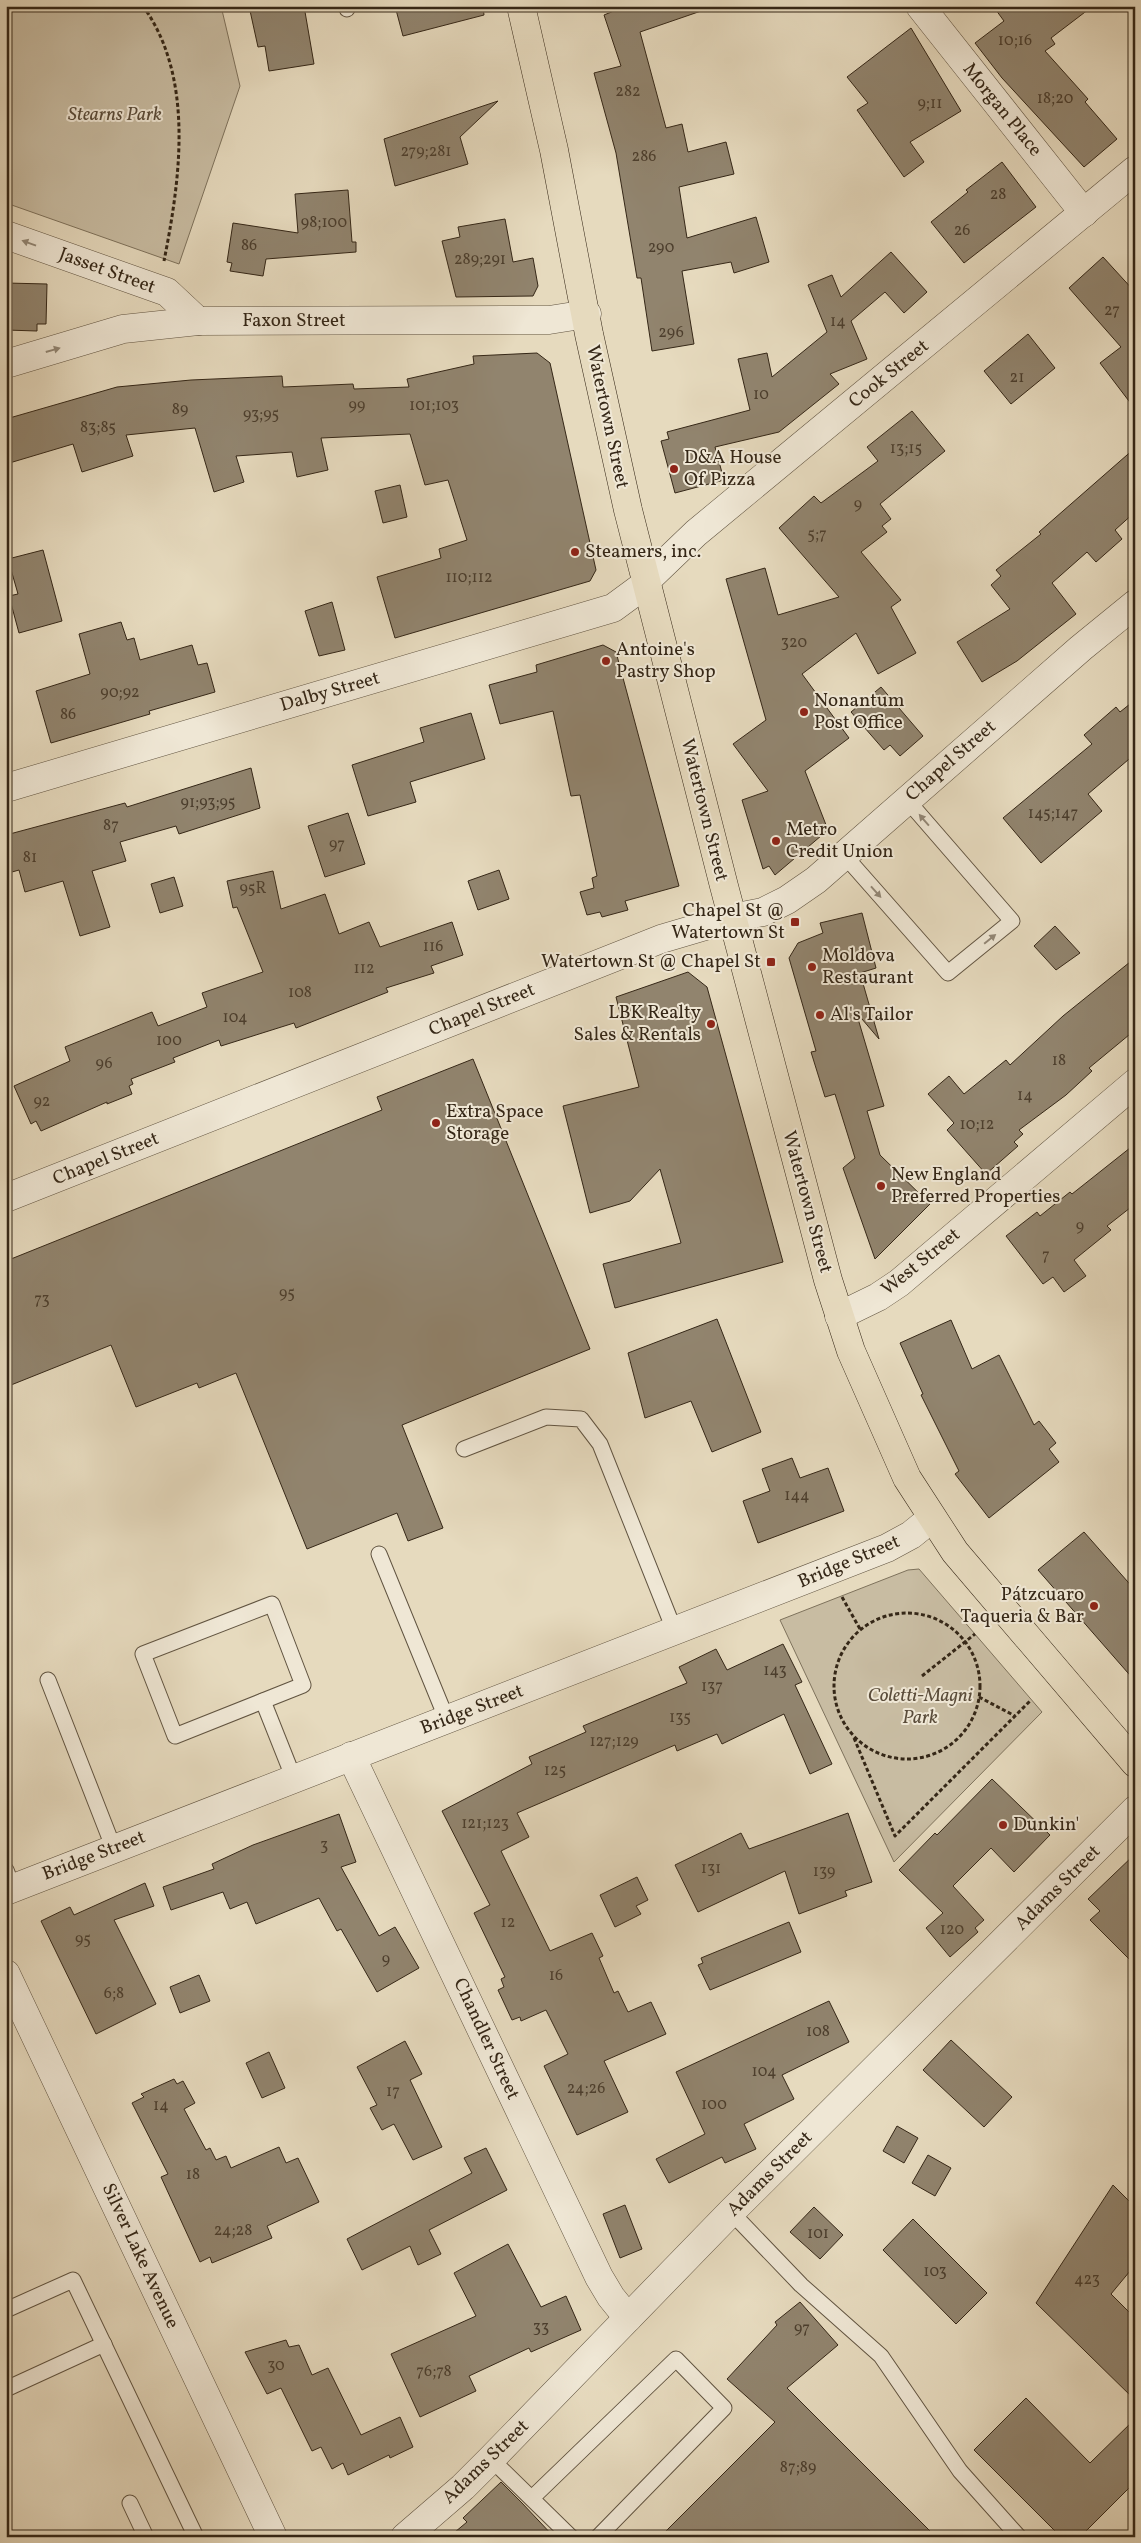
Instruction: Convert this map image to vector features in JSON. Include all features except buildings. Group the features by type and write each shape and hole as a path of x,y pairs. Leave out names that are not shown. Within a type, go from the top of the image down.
{"main road":[{"name":"Watertown Street","path":"521,6 552,141 628,510 732,918 839,1316 851,1351 908,1478 932,1518 980,1583 1135,1763"}],"street":[{"name":"Morgan Place","path":"920,6 1084,213"},
{"name":"Cook Street","path":"647,581 696,533 1135,170"},
{"name":"Jasset Street","path":"6,235 168,292 198,321"},
{"name":"Faxon Street","path":"6,364 123,329 198,321 549,320 587,314"},
{"name":"Dalby Street","path":"6,788 613,608 647,581"},
{"name":"Chapel Street","path":"6,1198 661,939 732,918 763,912 787,900 816,880 1081,648 1135,604"},
{"name":"West Street","path":"839,1316 878,1297 898,1283 1135,1083"},
{"name":"Bridge Street","path":"9,1883 114,1849 675,1632 887,1548 910,1535 932,1518"},
{"name":"Chandler Street","path":"352,1756 600,2277 611,2297 628,2318"},
{"name":"Adams Street","path":"405,2537 463,2487 731,2212 1135,1810"},
{"name":"Silver Lake Avenue","path":"6,1974 273,2537"}],"lane":[{"path":"844,855 948,973 1012,921 907,800"},
{"path":"464,1449 546,1417 581,1419 600,1444 675,1632"},
{"path":"378,1554 447,1720"},
{"path":"272,1604 304,1686 263,1702 175,1736 143,1654 272,1604"},
{"path":"48,1680 114,1849"},
{"path":"263,1702 294,1779"},
{"path":"731,2212 801,2285 881,2356 960,2471 1019,2537"},
{"path":"6,2310 73,2280 196,2537"},
{"path":"6,2389 104,2344"},
{"path":"532,2498 676,2359 724,2408 598,2537"},
{"path":"491,2459 571,2537"},
{"path":"130,2503 146,2537"}],"path":[{"path":"143,6 155,23 167,53 176,96 179,146 174,202 163,264"},
{"path":"838,1590 860,1629"},
{"path":"854,1737 874,1752 897,1759 922,1759 945,1750 963,1734 976,1712 981,1688 978,1664 966,1642 950,1625 928,1615 904,1612 880,1617 860,1629 844,1648 835,1670 834,1694 840,1717 854,1737 895,1836 1031,1700"},
{"path":"922,1676 975,1634"},
{"path":"979,1697 1016,1716"}],"green space":[{"name":"Stearns Park","path":"6,6 221,6 240,86 179,264 6,203"},
{"name":"Coletti-Magni Park","path":"919,1569 1042,1712 894,1862 780,1620 908,1570"}],"place":[{"name":"D&A House Of Pizza","path":"674,469"},
{"name":"Steamers, inc.","path":"575,552"},
{"name":"Antoine's Pastry Shop","path":"606,661"},
{"name":"Nonantum Post Office","path":"804,712"},
{"name":"Metro Credit Union","path":"776,841"},
{"name":"Chapel St @ Watertown St","path":"795,922"},
{"name":"Watertown St @ Chapel St","path":"771,962"},
{"name":"Moldova Restaurant","path":"812,967"},
{"name":"Al's Tailor","path":"820,1015"},
{"name":"LBK Realty Sales & Rentals","path":"711,1024"},
{"name":"Extra Space Storage","path":"436,1123"},
{"name":"New England Preferred Properties","path":"881,1186"},
{"name":"Pátzcuaro Taqueria & Bar","path":"1094,1606"},
{"name":"Dunkin'","path":"1003,1825"}]}
